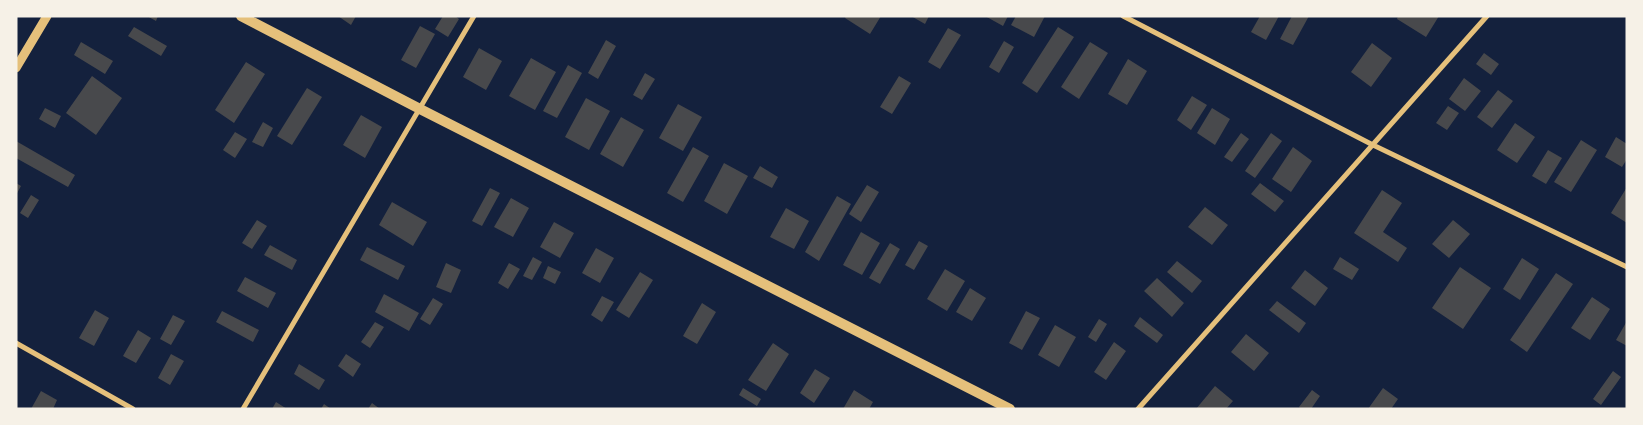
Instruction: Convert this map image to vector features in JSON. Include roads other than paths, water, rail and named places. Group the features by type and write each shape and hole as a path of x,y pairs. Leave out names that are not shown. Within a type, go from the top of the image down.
{"main road":[{"path":"241,16 1010,409"}],"street":[{"path":"16,68 47,16"},
{"path":"243,409 474,16"},
{"path":"1123,16 1373,145 1627,267"},
{"path":"1138,409 1487,16"},
{"path":"16,342 133,409"}]}
